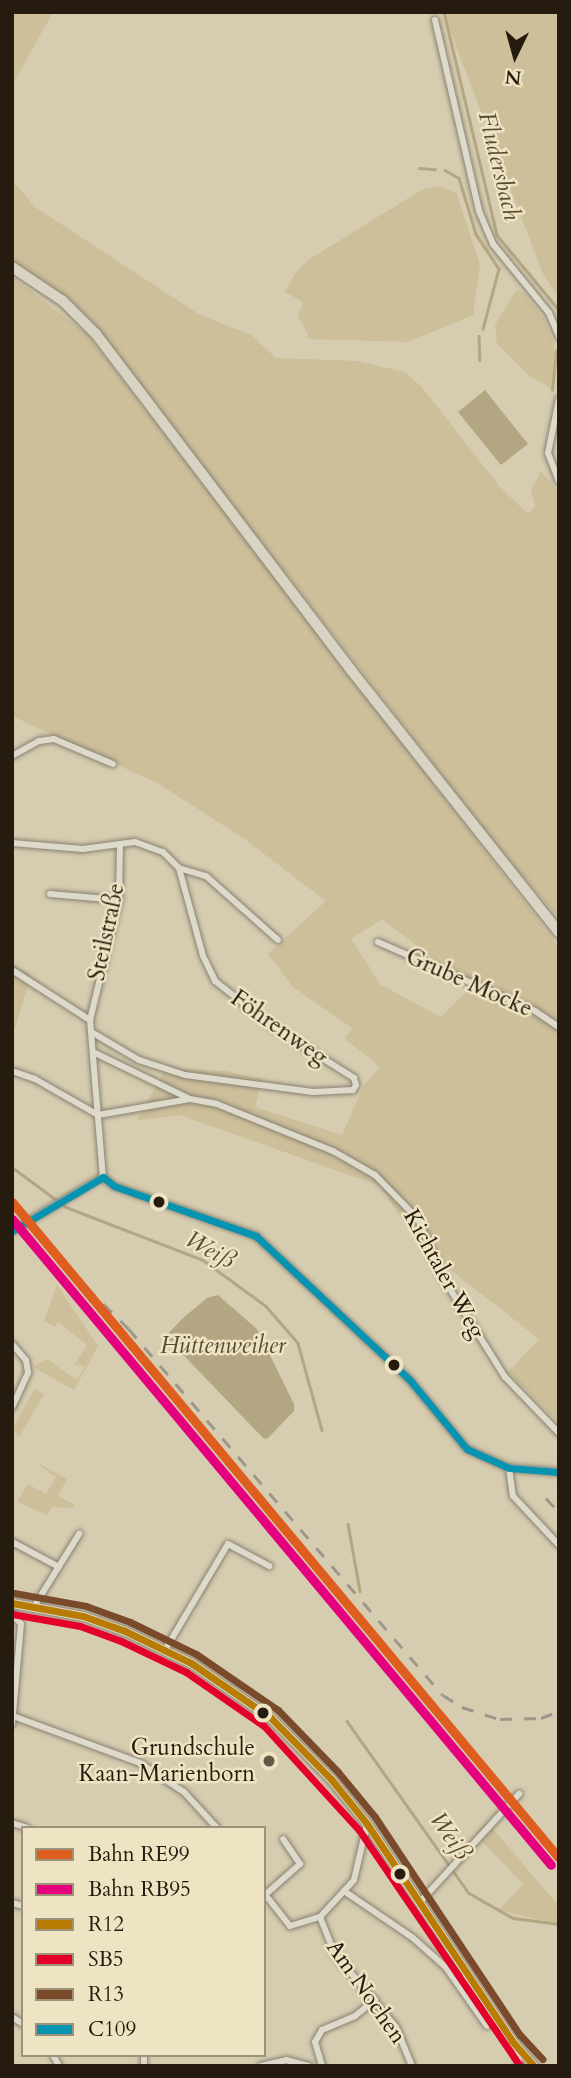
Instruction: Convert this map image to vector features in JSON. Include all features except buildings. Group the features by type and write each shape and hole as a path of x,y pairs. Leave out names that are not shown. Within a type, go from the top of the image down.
{"main road":[{"path":"12,267 63,301 96,334 351,670 559,932"},
{"path":"12,1603 35,1605 83,1616 165,1650 233,1689 271,1718 331,1779 367,1824 468,1978 534,2066"}],"street":[{"path":"435,20 479,211 493,244 549,313 559,337"},
{"path":"559,399 548,453 559,481"},
{"path":"12,756 39,741 54,739 113,764"},
{"path":"12,843 83,849 120,844 151,846 179,868 206,876 278,940"},
{"name":"Steilstraße","path":"90,1020 119,900 120,844"},
{"name":"Föhrenweg","path":"93,1034 139,1060 185,1075 313,1092 352,1090 356,1085 354,1078 263,1020 215,981 203,956 179,868"},
{"path":"50,894 119,900"},
{"name":"Grube Mocke","path":"378,942 535,1011 559,1027"},
{"path":"12,970 90,1020 103,1177 114,1186 256,1236 409,1379 467,1449 509,1468 559,1472"},
{"name":"Kichtaler Weg","path":"94,1053 190,1099 232,1108 333,1151 388,1185 418,1219 444,1281 505,1377 559,1433"},
{"path":"12,1071 35,1079 98,1115"},
{"name":"Kichtaler Weg","path":"98,1115 190,1099"},
{"path":"14,1229 63,1197 103,1177"},
{"path":"12,1344 26,1360 29,1373 12,1408"},
{"path":"509,1468 513,1496 559,1545"},
{"path":"35,1605 79,1534"},
{"path":"12,1542 59,1567"},
{"path":"165,1650 228,1544 269,1566"},
{"path":"12,1614 19,1619 21,1633 12,1724"},
{"path":"13,1716 140,1763 184,1793 215,1826"},
{"path":"420,1902 519,1794"},
{"path":"266,1895 290,1926 320,1917 347,1893 355,1880 367,1824"},
{"path":"266,1893 300,1864 283,1839"},
{"path":"347,1893 413,1938 459,1979 468,1978"},
{"name":"Am Nochen","path":"320,1917 335,1954 396,2027 412,2066"},
{"path":"445,1966 457,1990 487,2026"},
{"path":"321,2066 315,2042 322,2029 355,2016 375,2000"},
{"path":"517,2046 519,2066"},
{"path":"261,2066 286,2060 309,2066"}],"shaded area":[{"path":"12,12 53,12 12,86"},
{"path":"443,12 559,12 559,298 543,274"},
{"path":"12,180 35,207 200,315 251,335 276,358 358,361 404,372 421,386 500,487 528,514 535,506 531,490 541,471 559,492 559,918 501,851 113,350 74,305 12,262"},
{"path":"439,186 457,194 480,265 473,315 408,342 307,339 308,333 298,317 303,302 285,292 294,275 308,260 423,189"},
{"path":"12,277 87,334 559,947 559,1423 508,1372 539,1339 420,1246 380,1186 180,1115 137,1120 166,1068 225,1071 262,1079 255,1107 342,1135 364,1085 380,1067 344,1038 353,1029 293,987 268,954 326,901 243,838 159,784 12,716","holes":["382,919 471,987 441,1017 381,985 351,939"]},
{"path":"516,290 524,293 544,319 553,340 556,361 551,388 528,375 497,344 495,325"},
{"path":"12,964 31,974 13,1035 12,1034"},
{"path":"57,1285 98,1346 74,1390 33,1367 47,1359 77,1380 85,1366 74,1365 87,1345 58,1322 55,1327 44,1321"},
{"path":"35,1389 44,1394 19,1437 12,1429"},
{"path":"34,1461 67,1479 58,1496 74,1504 72,1508 52,1507 47,1515 17,1502 28,1484 46,1494 56,1477"},
{"path":"487,1822 559,1906 559,1925 499,1910 523,1884 475,1834"}],"water":[{"path":"485,390 528,444 501,465 458,412"},
{"name":"Hüttenweiher","path":"218,1295 257,1329 294,1404 294,1411 268,1438 264,1439 168,1339 167,1335 182,1319 207,1298"}],"waterway":[{"name":"Fludersbach","path":"444,12 497,235 559,310"},
{"path":"419,168 435,169"},
{"path":"445,170 459,178 476,234 499,269 483,329"},
{"path":"479,336 480,360"},
{"name":"Fludersbach","path":"552,390 556,351"},
{"name":"Weiß","path":"12,1167 66,1207 203,1260 266,1306 298,1343 322,1430"},
{"name":"Weiß","path":"348,1524 360,1591"},
{"name":"Weiß","path":"347,1721 469,1893 513,1918 559,1924"}],"railway":[{"path":"12,1218 75,1294"},
{"path":"69,1270 129,1329 443,1695 462,1707 500,1719 541,1718 559,1711"},
{"path":"546,1498 559,1512"}],"rail line":[{"name":"RE99","path":"12,1202 559,1858"},
{"name":"RB95","path":"12,1219 551,1865"}],"transit line":[{"name":"C109","path":"103,1177 114,1186 256,1236 409,1379 467,1449 509,1468 559,1472"},
{"name":"C109","path":"12,1231 103,1177"},
{"name":"R13","path":"14,1593 86,1606 130,1622 196,1654 278,1710 338,1772 375,1817 520,2035 542,2059"},
{"name":"R12","path":"12,1603 83,1616 125,1631 191,1663 271,1718 331,1779 367,1824 512,2041 534,2066"},
{"name":"SB5","path":"12,1614 80,1626 121,1641 186,1672 264,1726 359,1830 520,2066"}],"place":[{"name":"Grundschule Kaan-Marienborn","path":"269,1761"}]}
